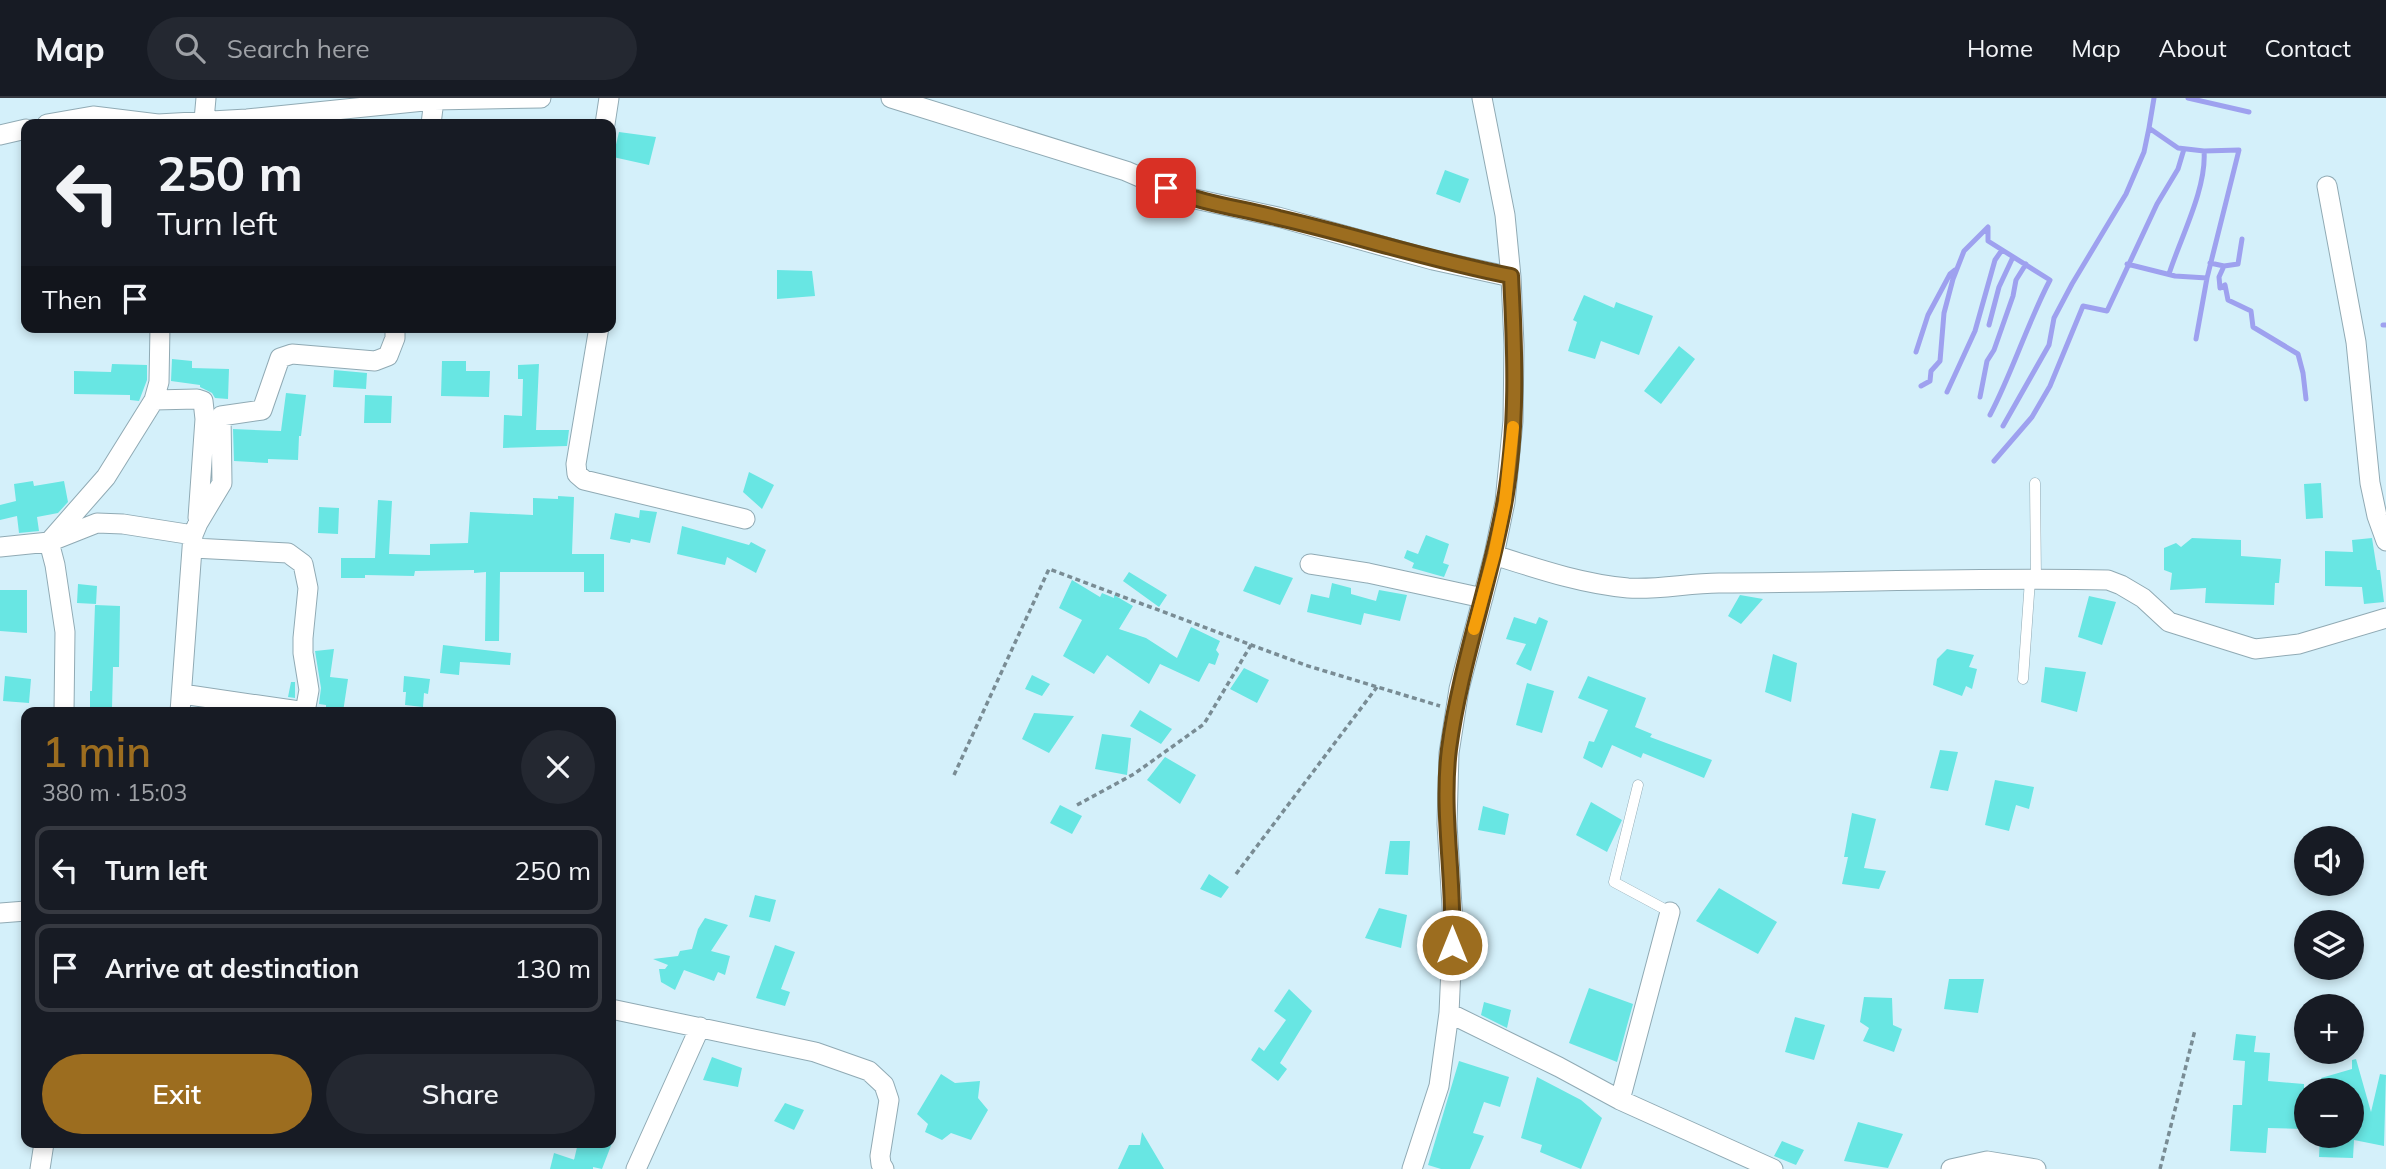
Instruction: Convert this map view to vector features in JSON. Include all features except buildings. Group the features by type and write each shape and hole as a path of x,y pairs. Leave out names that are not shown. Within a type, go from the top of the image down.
{"street":[{"path":"204,119 206,98"},
{"path":"247,119 303,105 377,115 434,100 541,98"},
{"path":"606,119 609,98"},
{"path":"891,98 1126,171 1186,197 1278,217 1433,260 1511,276"},
{"path":"1412,1169 1439,1086 1449,1013 1453,923 1447,824 1449,752 1459,689 1505,502 1513,421 1511,276 1505,215 1482,98"},
{"path":"432,119 434,100"},
{"path":"76,119 93,116 117,119"},
{"path":"0,135 21,130"},
{"path":"2327,186 2356,342 2370,484 2386,541"},
{"path":"49,542 106,477 154,400 159,382 160,333"},
{"path":"195,535 222,483 221,416 262,410 280,358 292,354 375,361 388,356 395,333"},
{"path":"598,333 576,464 578,474 584,480 745,519"},
{"path":"154,400 197,399 202,401 205,419 181,703 236,707"},
{"path":"0,547 49,542 97,523 123,524 195,535 288,553 303,564 308,588 303,638 309,690 306,707"},
{"path":"49,542 65,632 64,707"},
{"path":"1494,555 1560,576 1629,588 1715,583 2108,580 2143,598 2169,622 2255,649 2299,645 2386,618"},
{"path":"1310,564 1368,573 1483,598"},
{"path":"0,913 21,911"},
{"path":"1620,1100 1670,912"},
{"path":"616,1010 816,1052 869,1070 884,1085 889,1100 880,1156 884,1169"},
{"path":"1449,1013 1620,1100 1773,1169"},
{"path":"636,1169 700,1027"},
{"path":"40,1169 43,1148"},
{"path":"1951,1169 1987,1161 2036,1169"}],"lane":[{"path":"2024,679 2033,580 2035,484"},
{"path":"1638,785 1614,882 1670,912"}],"path":[{"path":"954,775 1049,569 1305,665 1455,710"},
{"path":"1077,804 1134,774 1204,724 1251,645"},
{"path":"1236,874 1377,687"},
{"path":"2160,1169 2195,1030"}],"waterway":[{"path":"2154,98 2149,128 2178,148 2204,151 2239,150 2207,278 2196,339"},
{"path":"2188,98 2249,112"},
{"path":"2003,426 2049,345 2054,318 2072,284 2126,194 2144,152 2149,128"},
{"path":"1994,461 2032,417 2050,386 2083,306 2107,311 2157,204 2178,169 2184,149"},
{"path":"2169,274 2197,197 2204,165 2204,151"},
{"path":"1921,386 1930,381 1931,371 1940,361 1944,313 1964,251 1988,227 1988,241 2050,280 1990,415"},
{"path":"2224,266 2238,264 2242,239"},
{"path":"1947,392 1975,331 1995,260 2002,250"},
{"path":"1989,325 1999,287 2013,257"},
{"path":"2210,263 2224,266 2219,277 2220,288 2225,285 2228,300 2251,311 2253,327 2298,354 2306,399"},
{"path":"1980,397 1987,361 1994,350 2016,280 2026,264"},
{"path":"2127,264 2175,276 2207,278"},
{"path":"1916,352 1928,315 1950,274 1955,270"}],"slow traffic":[{"path":"1474,629 1505,502 1513,427"}],"route":[{"path":"1166,188 1186,197 1217,205 1278,217 1433,260 1511,276 1513,421 1505,502 1459,689 1449,752 1447,824 1452,945"}]}
